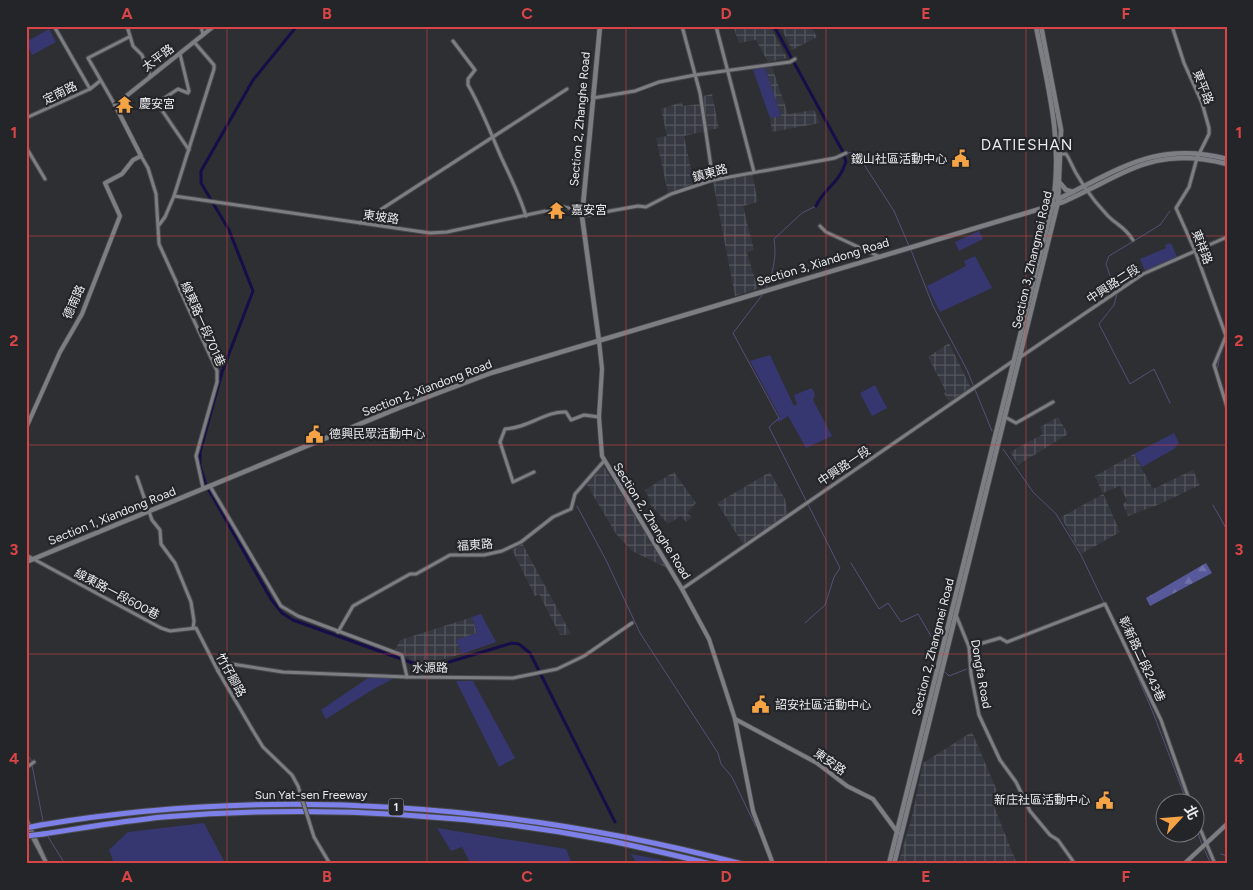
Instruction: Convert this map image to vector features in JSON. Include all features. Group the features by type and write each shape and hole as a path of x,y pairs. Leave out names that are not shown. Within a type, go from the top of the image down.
{"highway":[{"name":"Sun Yat-sen Freeway","path":"26,827 88,818 208,806 370,805 523,819 673,846 742,864"},
{"name":"Sun Yat-sen Freeway","path":"26,836 162,817 288,812 377,814 525,828 611,841 711,864"}],"main road":[{"name":"Section 2, Zhanghe Road","path":"599,341 582,216 600,26"},
{"name":"Section 3, Zhangmei Road","path":"1036,26 1057,135 1057,201"},
{"name":"Section 3, Zhangmei Road","path":"998,436 1060,183 1062,154 1059,113 1041,26"},
{"path":"1057,201 1073,192 1085,190 1137,161 1155,155 1181,151 1200,152 1227,159"},
{"path":"1057,201 1162,158 1196,158 1227,164"},
{"path":"1060,183 1066,190 1073,192"},
{"name":"Section 3, Xiandong Road","path":"599,341 1057,201"},
{"name":"Section 2, Xiandong Road","path":"206,487 452,387 599,341"},
{"name":"Section 3, Zhangmei Road","path":"998,436 1005,417 1017,359"},
{"name":"Section 2, Zhangmei Road","path":"894,864 905,808 998,436"},
{"name":"Section 1, Xiandong Road","path":"26,562 206,487"},
{"name":"Section 2, Zhangmei Road","path":"889,864 899,834"}],"street":[{"path":"54,26 90,89"},
{"path":"127,26 133,46 142,55 150,76"},
{"path":"201,26 203,36"},
{"name":"太平路","path":"115,105 214,26"},
{"path":"682,26 700,93 713,180"},
{"path":"716,26 754,172"},
{"name":"東平路","path":"1172,26 1184,63 1202,103 1210,128 1209,134 1196,158 1189,187 1176,208"},
{"path":"129,37 88,58 141,156"},
{"path":"453,41 475,70 468,79 468,85 494,136 518,191 526,216"},
{"path":"159,226 166,217 174,196 214,64 195,43"},
{"path":"180,54 189,91 188,93 178,90 157,103 189,150"},
{"path":"593,98 635,91 659,82 695,75 729,72 793,60"},
{"name":"定南路","path":"26,118 90,89 100,81"},
{"path":"359,223 567,88"},
{"path":"26,147 45,178"},
{"name":"鎮東路","path":"582,216 638,206 646,207 672,194 713,180 841,157 846,153"},
{"path":"1062,154 1066,154 1068,157 1085,190 1110,218 1125,228 1133,240"},
{"name":"德南路","path":"26,428 60,352 82,314 121,213 105,183 122,174 133,160 141,156"},
{"name":"線東路一段701巷","path":"141,156 148,168 156,194 159,244 216,371 217,382 196,456 206,487 281,606 298,616 402,656 407,678"},
{"name":"東坡路","path":"174,196 430,233 447,232 526,216 564,206 574,209 582,216"},
{"name":"東祥路","path":"1176,208 1195,251 1226,336 1214,365 1227,407"},
{"path":"820,226 826,232 878,256"},
{"name":"中興路二段","path":"1017,359 1143,274 1227,237"},
{"name":"Section 2, Zhanghe Road","path":"599,341 602,376 599,417 600,447 604,461 682,589 709,639 736,719 753,811 773,864"},
{"name":"中興路一段","path":"682,589 1017,359"},
{"path":"1005,417 1016,423 1053,402"},
{"path":"534,472 513,482 500,442 505,429 525,427 559,412 566,412 570,420 584,414 599,417"},
{"name":"福東路","path":"338,632 353,606 410,574 416,574 432,566 440,559 450,555 493,554 521,542 553,516 571,508 575,494 604,461"},
{"path":"138,477 153,523 160,530 161,544 175,563 191,602 195,628"},
{"name":"線東路一段600巷","path":"26,555 161,628 182,631 195,628"},
{"name":"彰新路二段243巷","path":"969,647 1000,638 1007,642 1104,604 1161,720 1186,792"},
{"name":"Dongfa Road","path":"953,614 969,647 971,674 979,714 1000,760 1016,782 1030,811 1050,835 1058,840 1075,864"},
{"name":"水源路","path":"218,671 232,664 284,672 407,678 513,678 542,673 584,656 632,623"},
{"name":"竹仔腳路","path":"195,628 263,747 292,775 298,786 314,837 330,864"},
{"name":"東安路","path":"736,719 817,763 847,786 874,799 899,834"},
{"path":"26,818 46,864"},
{"path":"1184,864 1227,824"},
{"path":"26,827 46,864"},
{"path":"1203,842 1215,864"}],"shaded area":[{"path":"733,26 770,26 787,58 768,62 756,40 739,43"},
{"path":"784,26 810,26 817,37 792,50 781,28"},
{"path":"49,29 56,42 32,55 26,42"},
{"path":"765,67 772,67 788,114 814,110 820,123 772,132 770,118 781,116"},
{"path":"765,67 781,116 770,118 753,70"},
{"path":"712,94 719,128 684,136 694,184 668,193 656,138 667,136 661,109 682,102 683,106 700,104 699,97"},
{"path":"752,173 758,202 743,206 754,250 747,253 758,289 735,296 713,182"},
{"path":"979,231 983,239 959,251 955,242"},
{"path":"1171,243 1177,257 1145,271 1140,259 1166,248 1165,245"},
{"path":"975,256 992,288 940,312 927,286 966,266 964,261"},
{"path":"949,343 971,388 950,403 928,357"},
{"path":"770,355 794,406 797,404 794,395 812,388 815,395 813,400 832,436 806,448 788,416 779,422 777,420 780,417 750,361"},
{"path":"875,385 887,408 872,416 860,393"},
{"path":"1058,417 1068,434 1018,465 1010,452 1043,434 1040,427"},
{"path":"1174,433 1179,443 1174,449 1142,467 1134,454"},
{"path":"1134,454 1153,489 1193,470 1200,485 1160,504 1128,516 1123,504 1127,501 1120,486 1103,493 1120,532 1081,554 1061,517 1103,494 1095,476"},
{"path":"603,465 667,568 632,551 616,534 587,485"},
{"path":"674,472 696,503 687,513 692,517 686,522 681,516 668,524 649,503 651,502 645,490"},
{"path":"770,472 785,499 788,514 743,544 717,503"},
{"path":"522,543 571,634 560,635 539,594 535,596 512,550"},
{"path":"481,614 496,642 462,654 456,640 477,633 472,617"},
{"path":"472,617 477,633 456,640 462,654 437,661 421,662 411,660 395,650 400,640"},
{"path":"371,676 396,677 326,719 321,710"},
{"path":"456,681 473,681 515,758 499,767"},
{"path":"972,732 998,793 994,806 1017,864 898,864 912,816 923,763"},
{"path":"204,823 224,861 219,864 107,864 113,860 109,850 128,832"},
{"path":"437,828 566,849 572,864 471,864 462,847 451,851"},
{"path":"631,854 662,860 664,864 637,864"}],"green space":[{"path":"1206,563 1212,573 1150,606 1146,598"}],"waterway":[{"path":"297,26 253,80 201,171 201,183 229,230 253,291 222,372 200,452 200,466 206,485 271,599 282,613 293,620 418,665 436,666 512,643 519,644 530,653 615,822"},
{"path":"774,26 843,152 846,162 839,176 823,194 816,206"},
{"path":"846,153 856,152 894,211 909,246"},
{"path":"765,290 774,265 774,239 802,213 816,206"},
{"path":"1115,290 1106,264 1109,256 1160,225 1170,211"},
{"path":"911,250 933,306 967,370 992,431"},
{"path":"763,294 733,333 779,418 769,427 840,568 834,577 825,605 805,623"},
{"path":"1117,294 1114,305 1099,324 1130,384 1154,369 1170,403"},
{"path":"1210,298 1224,334"},
{"path":"1223,347 1227,341"},
{"path":"1214,361 1222,342"},
{"path":"1217,370 1220,355"},
{"path":"1213,365 1227,412"},
{"path":"1003,449 1033,492 1056,514 1081,555 1104,603"},
{"path":"1213,505 1227,530"},
{"path":"577,506 606,560 640,633 718,753 721,764 732,777 756,827"},
{"path":"851,563 879,609 888,603 901,622 918,614 931,636 939,658"},
{"path":"1129,657 1154,715 1183,792"},
{"path":"944,671 949,676 967,669"},
{"path":"26,753 31,760 43,821"},
{"path":"47,835 65,864"},
{"path":"1204,849 1211,864"},
{"path":"1221,854 1227,856"}],"place":[{"name":"慶安宮","path":"125,104"},
{"name":"鐵山社區活動中心","path":"961,159"},
{"name":"嘉安宮","path":"557,210"},
{"name":"德興民眾活動中心","path":"315,434"},
{"name":"詔安社區活動中心","path":"761,705"},
{"name":"新庄社區活動中心","path":"1104,800"}],"district":[{"name":"DATIESHAN","path":"1027,145"}]}
